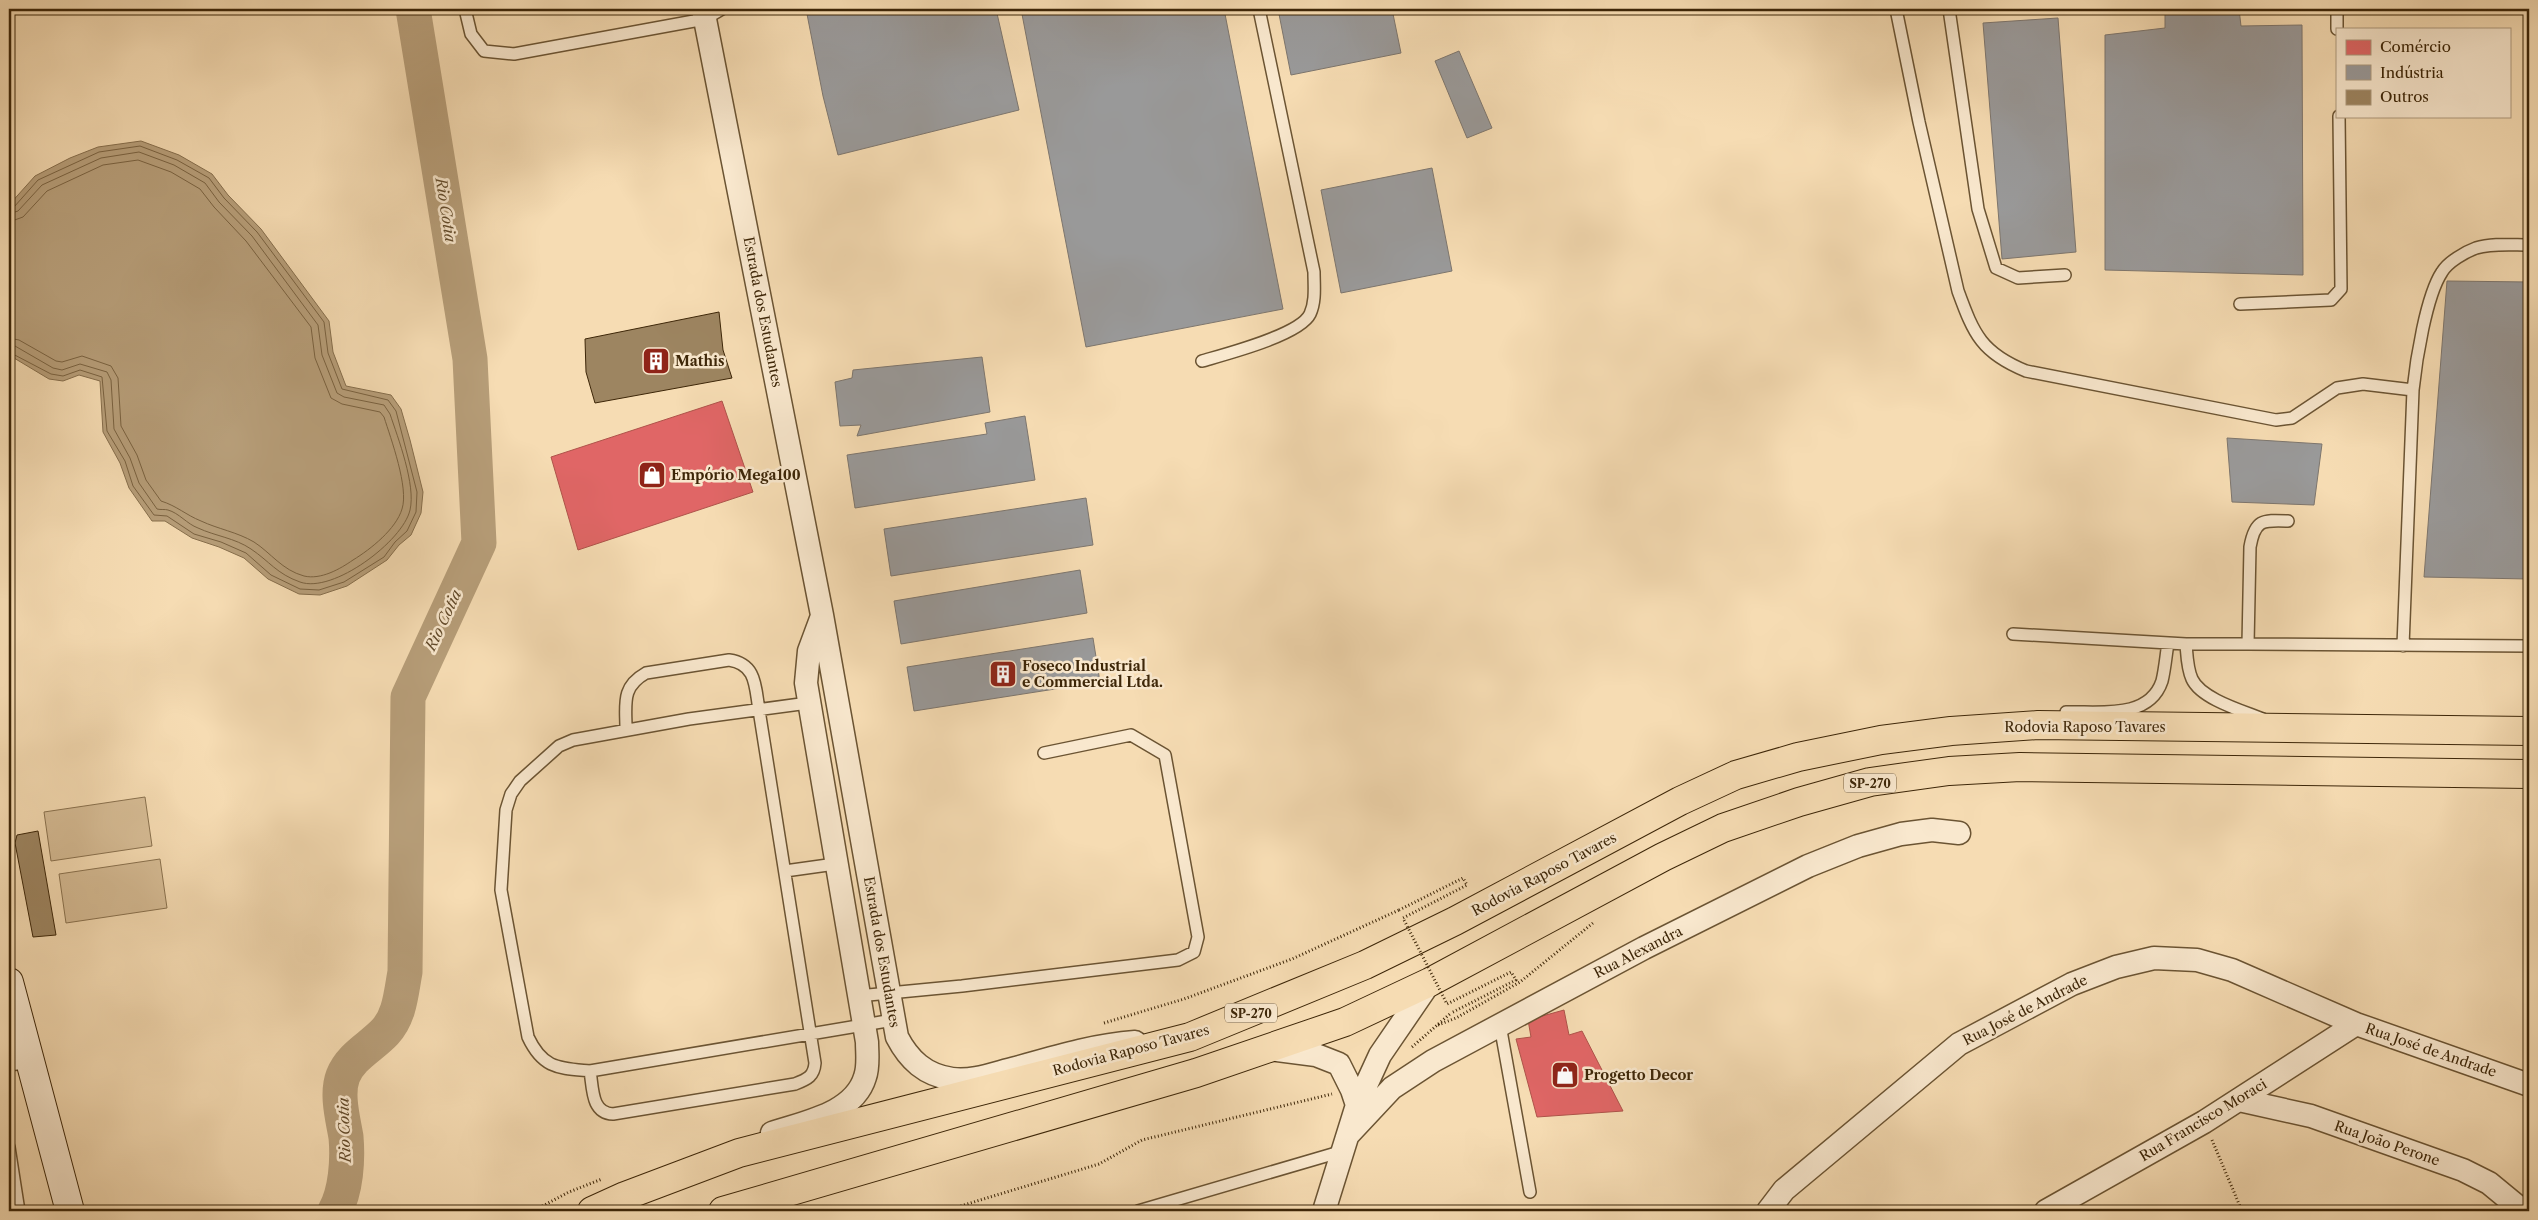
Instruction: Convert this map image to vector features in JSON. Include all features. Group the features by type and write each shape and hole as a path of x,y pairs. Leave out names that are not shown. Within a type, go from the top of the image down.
{"highway":[{"name":"Rodovia Raposo Tavares","path":"592,1211 617,1186 1190,1037 1365,965 1455,921 1680,801 1736,776 1798,757 1881,740 1951,730 2038,725 2529,731"},
{"name":"SP-270","path":"723,1211 1196,1073 1345,1022 1430,982 1663,857 1723,828 1798,802 1870,782 1949,771 2020,768 2529,774"}],"main road":[{"path":"9,982 20,1064 70,1211"}],"street":[{"name":"Estrada dos Estudantes","path":"710,12 838,698 888,993 893,1020 901,1044 914,1062 934,1074 965,1080 1104,1045 1190,1037"},
{"path":"617,1186 699,1160 839,1109 851,1100 866,1076 867,1042 808,703 806,667 809,651 822,615"},
{"path":"808,703 838,698"},
{"name":"Rua Alexandra","path":"1345,1143 1392,1088 1433,1061 1644,948 1808,866 1858,846 1901,834 1932,830 1958,833"},
{"name":"Rua José de Andrade","path":"1768,1211 1784,1190 1959,1044 2072,984 2116,967 2154,958 2197,960 2232,970 2356,1024 2529,1085"},
{"path":"1324,1211 1345,1143 1355,1097 1380,1055 1430,982"},
{"name":"Rua Francisco Moraci","path":"2046,1211 2204,1122 2356,1024"},
{"path":"1268,1049 1330,1059 1338,1064 1355,1097"},
{"name":"Rua João Perone","path":"2239,1100 2311,1116 2454,1166 2489,1183 2523,1211"}],"lane":[{"path":"465,9 471,34 484,51 514,54 710,12"},
{"path":"1202,361 1279,336 1298,326 1310,316 1315,299 1314,272 1259,9"},
{"path":"1896,9 1919,122 1958,291 1977,334 1992,354 2026,371 2276,420 2292,418 2338,388 2363,384 2413,390"},
{"path":"1950,9 1978,209 1996,268 2018,278 2065,275"},
{"path":"2337,9 2337,28"},
{"path":"2240,304 2331,300 2341,289 2339,118"},
{"path":"2403,646 2413,390 2415,369 2432,297 2442,272 2458,258 2476,248 2529,245"},
{"path":"2248,644 2250,546 2253,530 2260,523 2268,520 2288,521"},
{"path":"2014,634 2186,644 2529,646"},
{"path":"1951,730 2018,716 2130,710 2145,705 2162,682 2168,643"},
{"path":"2186,644 2192,680 2200,689 2210,696 2285,729"},
{"path":"590,1071 596,1104 599,1110 605,1114 786,1086 808,1079 814,1071 811,1034 759,710 749,669 740,662 729,660 646,673 634,679 625,700 626,729"},
{"path":"808,703 626,729 573,740 559,746 520,781 511,794 506,810 501,890 528,1037 535,1052 557,1068 590,1071 893,1020"},
{"path":"858,996 1178,960 1194,952 1198,937 1165,756 1132,735 1044,754"},
{"path":"785,871 835,864"},
{"path":"1500,1025 1530,1192"},
{"path":"1138,1211 1345,1143"},
{"path":"9,1147 19,1211"}],"path":[{"path":"1099,1024 1184,999 1274,966 1399,910 1463,878 1467,885 1403,918 1447,1004 1512,972 1516,980 1451,1013"},
{"path":"1438,1025 1456,1018 1520,982 1595,921"},
{"path":"944,1211 1100,1164 1142,1140 1355,1097"},
{"path":"2204,1122 2242,1211"},
{"path":"533,1211 569,1192 617,1186"}],"shaded area":[{"path":"145,797 152,846 51,861 44,812"},
{"path":"160,859 167,908 66,923 59,874"}],"water":[{"path":"141,141 179,155 212,174 228,195 261,229 329,321 333,352 346,386 391,395 401,409 423,492 421,513 411,535 399,545 387,560 347,586 320,595 299,594 268,579 244,558 192,538 165,521 152,521 129,488 120,463 103,432 100,381 79,375 63,381 49,379 9,355 9,205 35,176 70,158 98,147"}],"building: Comércio":[{"name":"Empório Mega100","path":"722,401 753,492 578,550 551,457"},
{"name":"Progetto Decor","path":"1564,1010 1569,1035 1582,1031 1623,1111 1537,1117 1516,1039 1531,1037 1528,1020"}],"building: Indústria":[{"path":"806,9 996,9 1019,110 838,155 823,96"},
{"path":"1021,9 1224,9 1283,309 1086,347"},
{"path":"1278,9 1392,9 1401,53 1291,75"},
{"path":"2165,9 2239,9 2241,26 2302,25 2303,275 2105,270 2105,35 2165,28"},
{"path":"2058,18 2076,252 2002,259 1983,23"},
{"path":"1459,51 1492,128 1467,138 1435,61"},
{"path":"1432,168 1452,271 1341,293 1321,190"},
{"path":"2447,281 2529,282 2529,579 2424,577"},
{"path":"982,357 990,412 857,436 861,425 840,426 835,382 852,378 853,370"},
{"path":"1025,416 1035,480 855,508 847,455 987,434 985,423"},
{"path":"2227,438 2322,444 2314,505 2232,502"},
{"path":"1086,498 1093,545 891,576 884,529"},
{"path":"1080,570 1087,613 901,644 894,601"},
{"name":"Foseco Industrial e Commercial Ltda.","path":"1093,638 1100,682 914,711 907,667"}],"building: Outros":[{"name":"Mathis","path":"719,312 723,350 732,378 595,403 586,372 585,339"},
{"path":"38,831 56,935 33,937 15,843 17,835"}],"waterway":[{"name":"Rio Cotia","path":"335,1211 344,1185 347,1155 340,1098 343,1076 356,1057 390,1026 397,1012 405,972 408,697 479,543 470,359 413,9"}],"place":[{"name":"Mathis","path":"656,361"},
{"name":"Empório Mega100","path":"652,475"},
{"name":"Foseco Industrial e Commercial Ltda.","path":"1003,674"},
{"name":"Progetto Decor","path":"1565,1075"}]}
